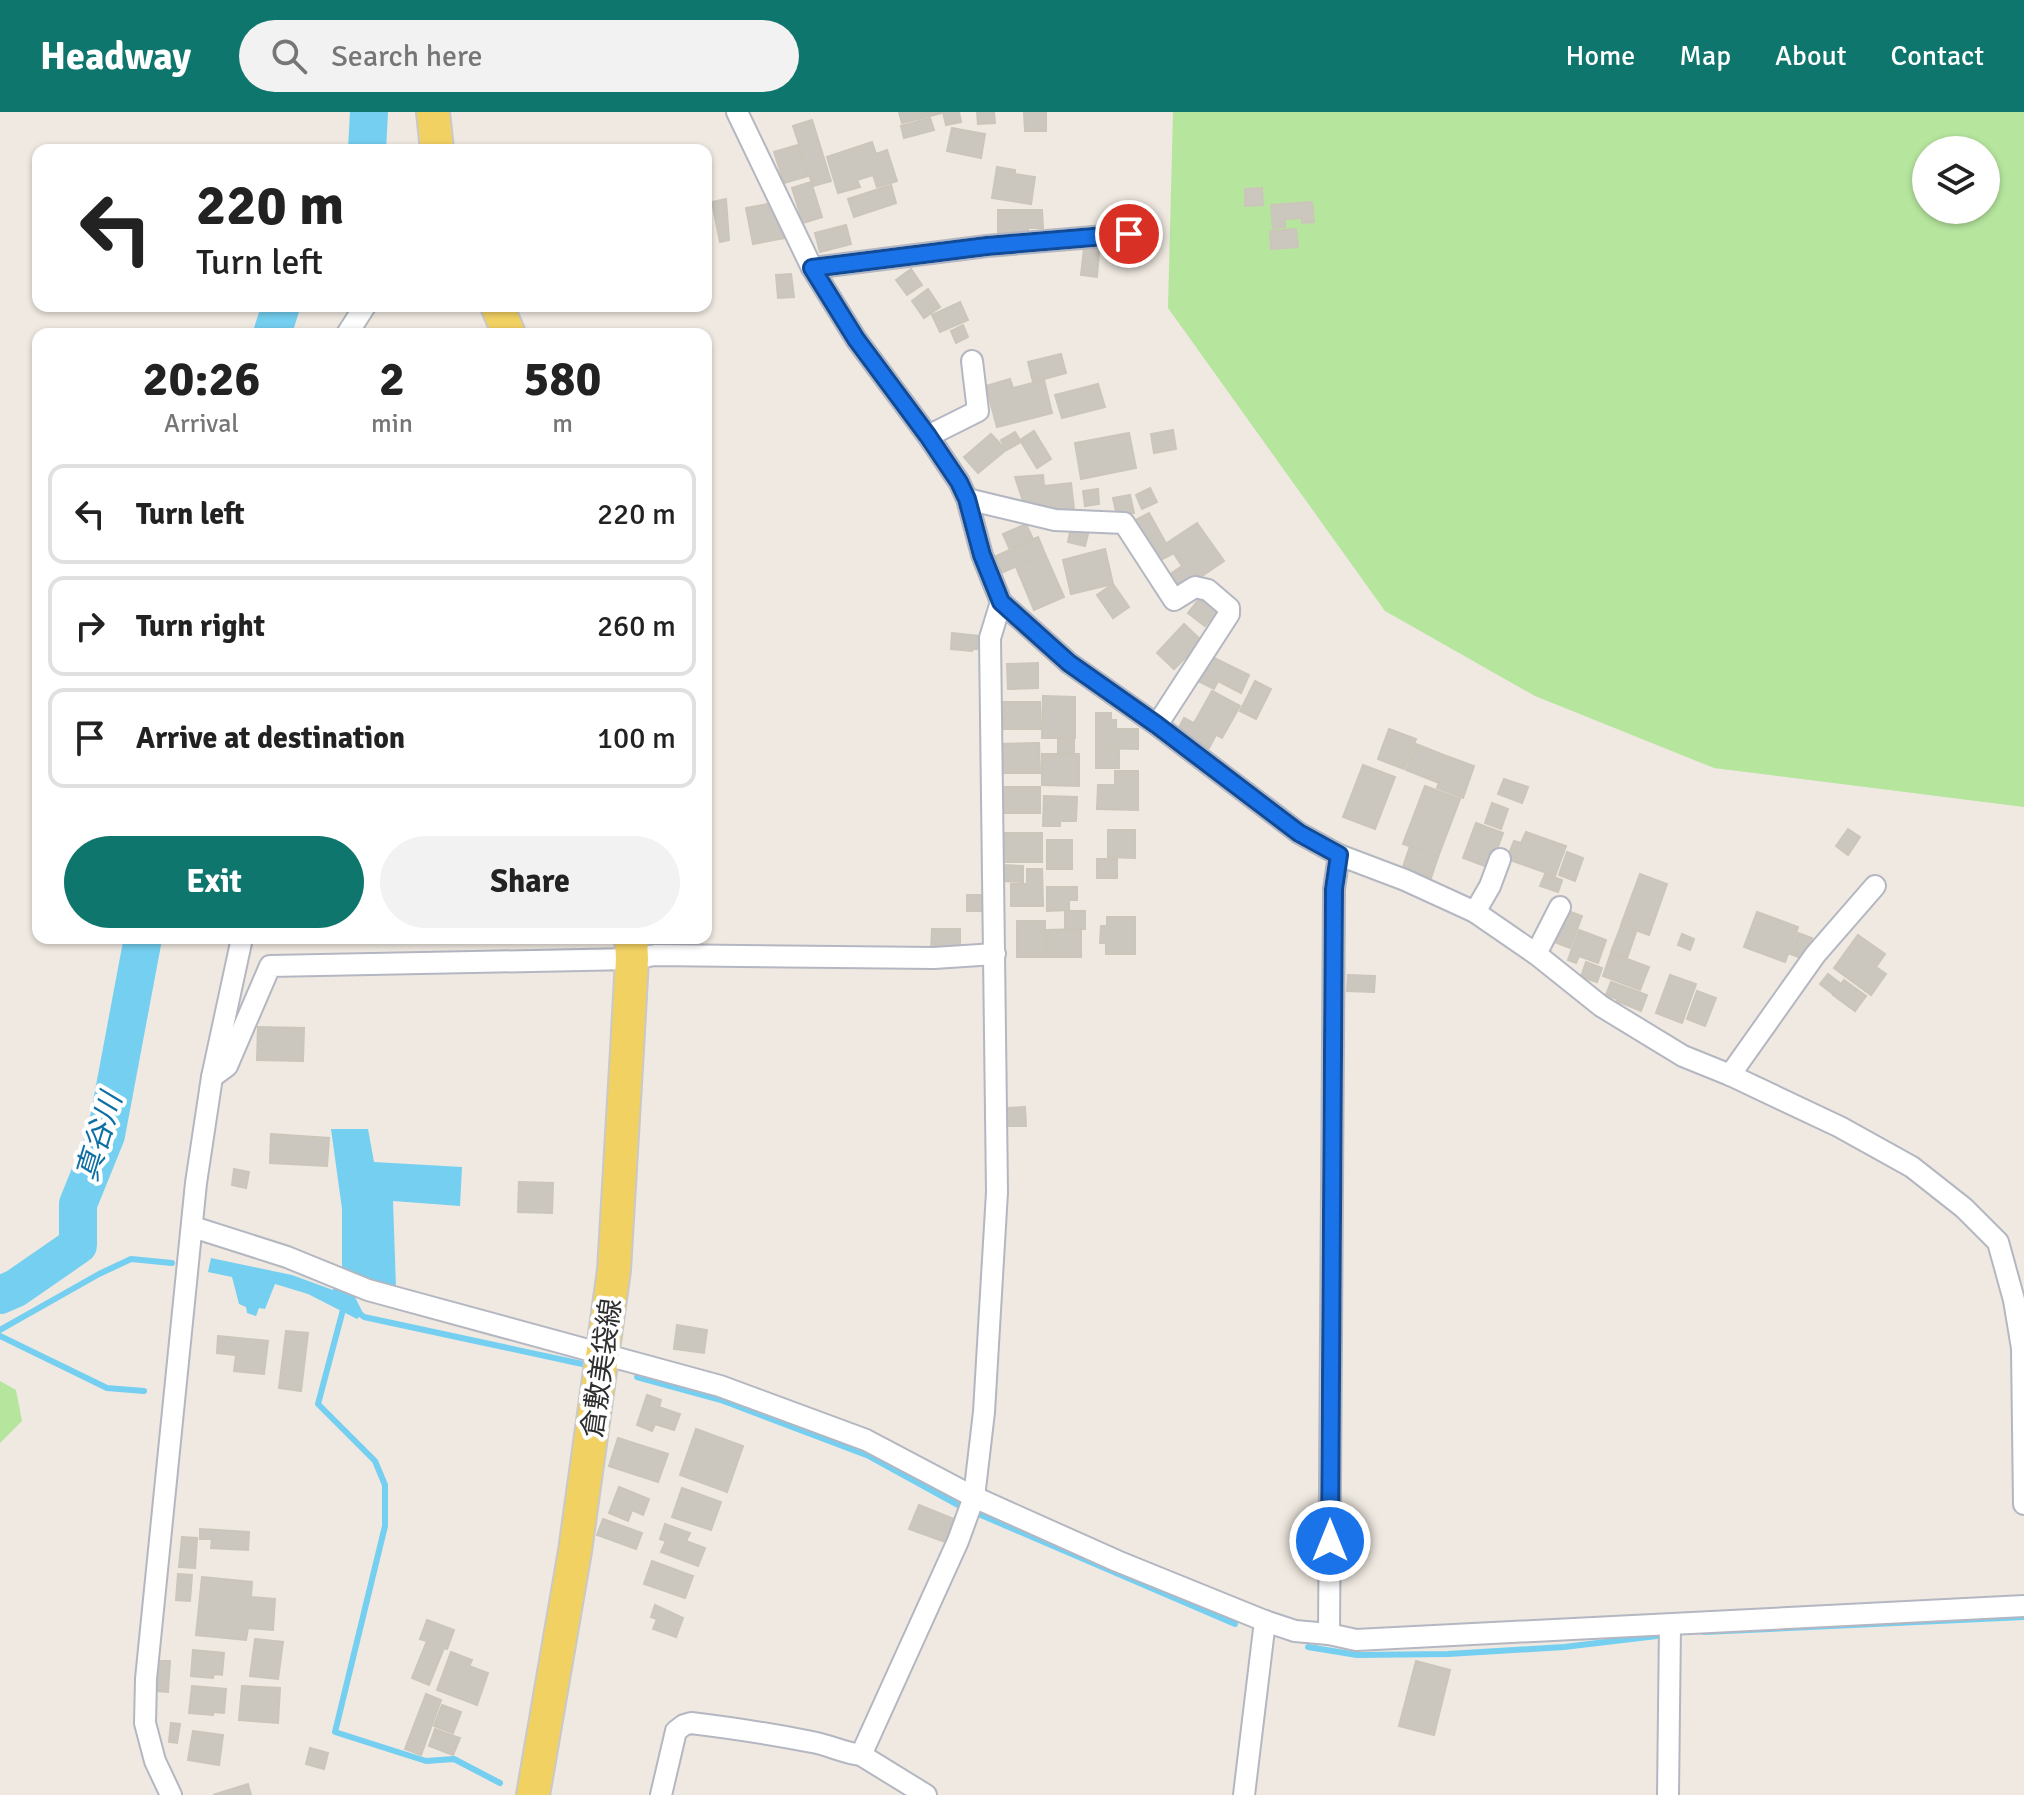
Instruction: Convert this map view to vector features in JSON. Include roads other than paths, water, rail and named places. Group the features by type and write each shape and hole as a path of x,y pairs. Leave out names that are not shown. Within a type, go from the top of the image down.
{"main road":[{"path":"433,112 436,144"},
{"name":"倉敷美袋線","path":"533,1795 575,1551 614,1270 631,948"}],"street":[{"path":"737,112 812,268 856,339 959,482 967,499 982,555 1001,602 1069,663 1157,725 1299,833 1339,855 1405,880 1475,912 1536,954 1601,1006 1683,1056 1840,1127 1912,1167 1964,1208 1998,1242 2014,1300 2022,1348 2024,1504"},
{"path":"812,268 987,246 1129,234"},
{"path":"928,436 978,411 972,361"},
{"path":"967,499 1055,520 1124,523 1174,600 1195,587 1208,590 1229,608 1229,614 1157,725"},
{"path":"861,1755 958,1541 970,1506 984,1412 997,1192 990,638 1001,602"},
{"path":"1329,1634 1334,889 1339,855"},
{"path":"1475,912 1490,886 1500,859"},
{"path":"1730,1075 1815,955 1875,886"},
{"path":"1536,954 1560,907"},
{"path":"171,1795 155,1761 145,1723 146,1679 196,1183 212,1077 241,944"},
{"path":"212,1077 227,1066 270,966 631,948 655,955 934,958 995,954"},
{"path":"193,1227 287,1257 368,1290 720,1386 866,1440 970,1506 1295,1631 1356,1640 1670,1632 2024,1606"},
{"path":"1244,1795 1265,1621"},
{"path":"1668,1795 1670,1632"},
{"path":"661,1795 676,1731 691,1723 758,1731 861,1755 926,1795"}],"water":[{"path":"331,1129 368,1129 374,1162 462,1167 460,1206 393,1201 396,1288 360,1277 354,1295 363,1313 357,1319 308,1294 275,1284 265,1309 259,1308 256,1316 247,1313 246,1307 239,1304 232,1277 208,1272 211,1258 292,1275 333,1290 342,1268 342,1209"}],"waterway":[{"name":"真谷川","path":"367,144 369,112"},
{"name":"真谷川","path":"274,328 279,312"},
{"name":"真谷川","path":"0,1295 16,1288 78,1245 78,1204 106,1135 142,944"},
{"path":"0,1330 131,1259 172,1263"},
{"path":"344,1306 318,1404 375,1461 385,1485 385,1526 335,1732 426,1761 454,1759 500,1783"},
{"path":"355,1310 364,1317 587,1365"},
{"path":"0,1336 107,1388 144,1391"},
{"path":"637,1377 721,1400 869,1456 960,1506 1235,1624"},
{"path":"1704,1632 2024,1617"},
{"path":"1308,1647 1357,1655 1448,1654 1564,1647 1665,1635"}]}
